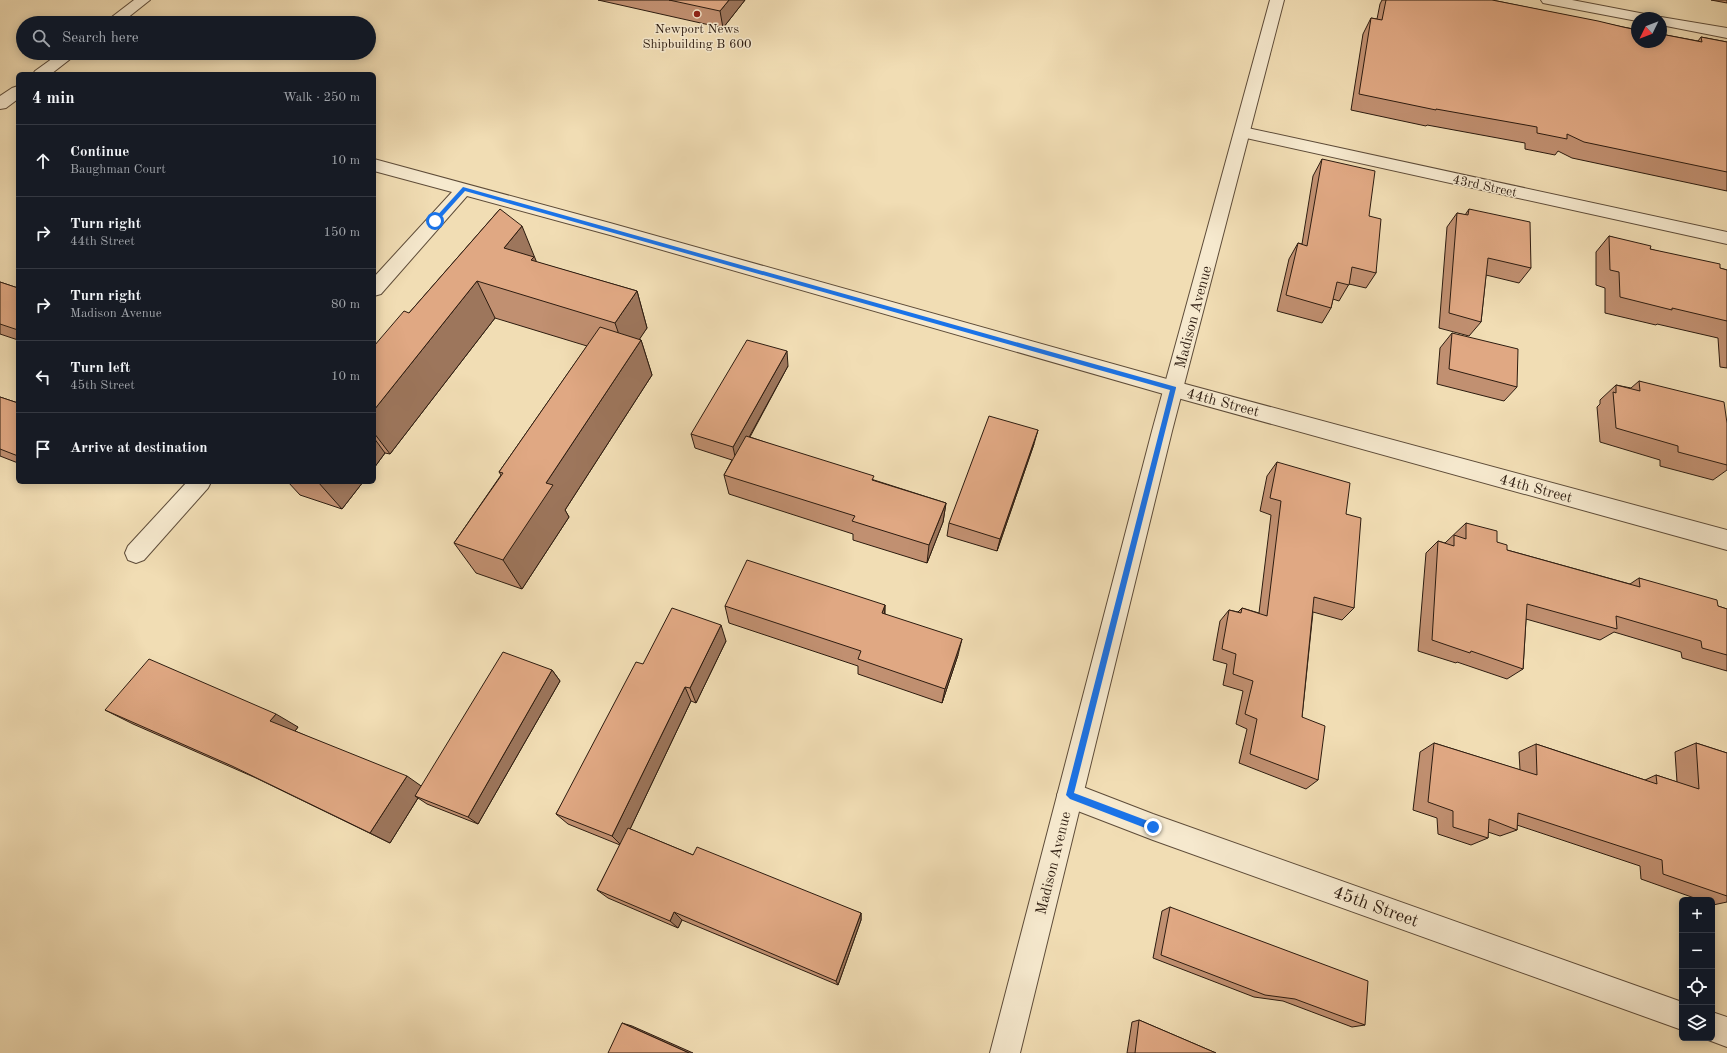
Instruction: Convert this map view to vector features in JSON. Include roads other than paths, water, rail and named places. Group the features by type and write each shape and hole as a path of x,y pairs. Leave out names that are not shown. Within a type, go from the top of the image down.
{"street":[{"path":"121,16 143,0"},
{"name":"Madison Avenue","path":"1005,1053 1174,388 1277,0"},
{"path":"1548,0 1631,15"},
{"path":"1667,22 1727,33"},
{"path":"44,72 60,60"},
{"path":"0,104 16,92"},
{"name":"43rd Street","path":"1243,132 1727,238"},
{"name":"44th Street","path":"376,166 1174,388 1727,540"},
{"path":"376,287 464,189"},
{"path":"136,553 198,484"},
{"name":"45th Street","path":"1070,795 1168,832 1679,1015"},
{"path":"1715,1028 1727,1032"}],"place":[{"name":"Newport News Shipbuilding B 600","path":"697,14"}]}
